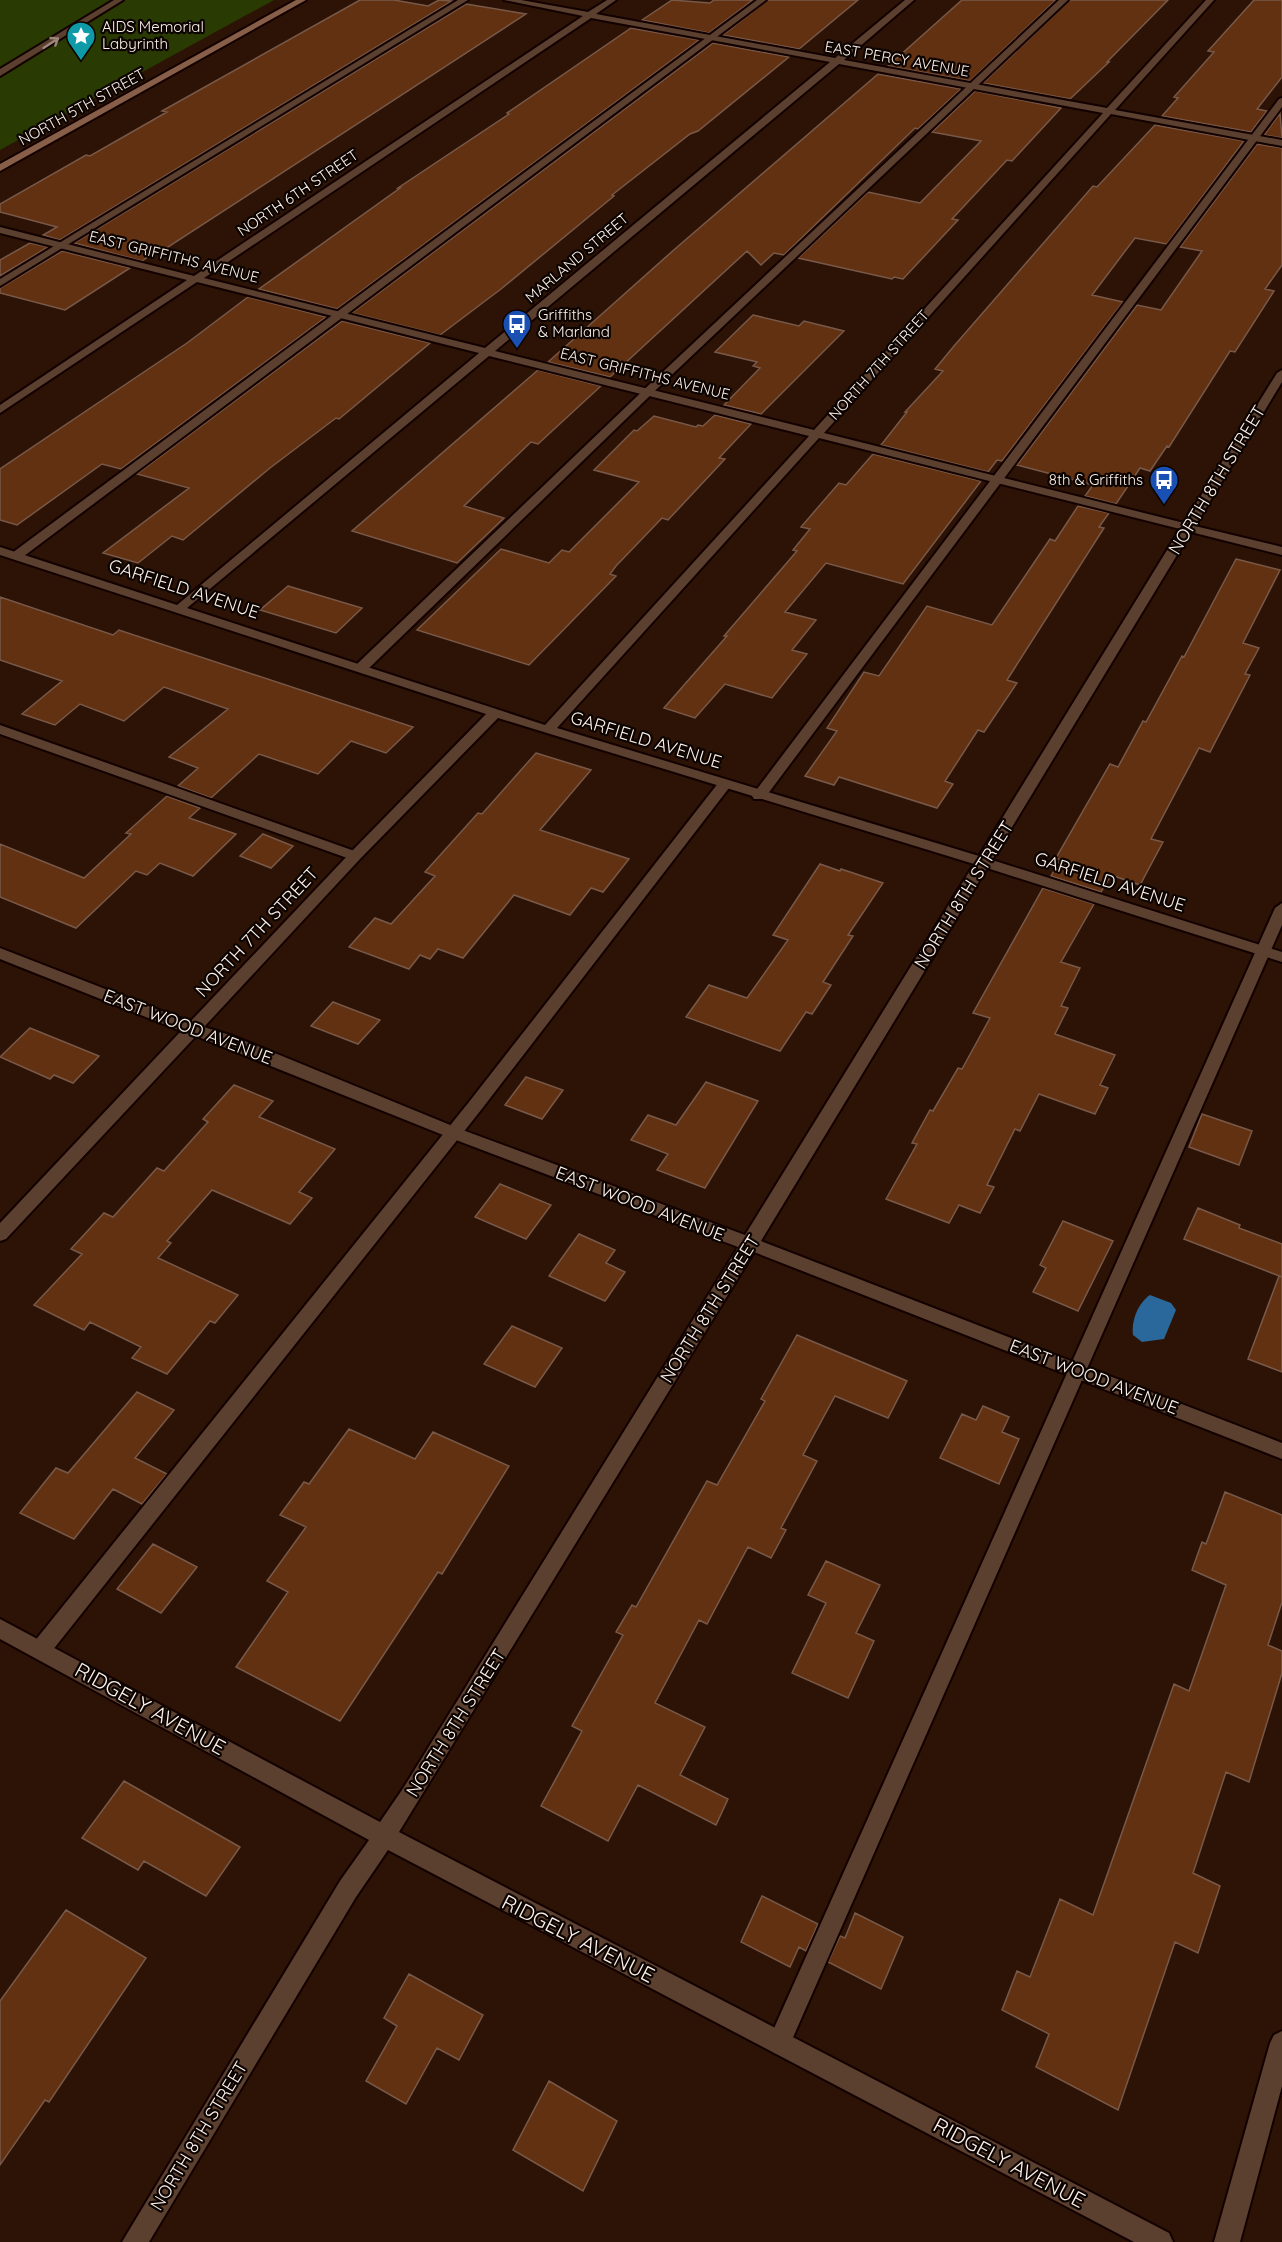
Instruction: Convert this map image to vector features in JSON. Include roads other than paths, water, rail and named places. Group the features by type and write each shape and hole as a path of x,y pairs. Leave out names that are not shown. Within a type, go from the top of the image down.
{"main road":[{"name":"NORTH 5TH STREET","path":"0,168 302,0"}],"street":[{"path":"0,73 119,0"},
{"path":"0,283 464,0"},
{"name":"EAST PERCY AVENUE","path":"508,0 1282,143"},
{"name":"NORTH 6TH STREET","path":"0,410 612,0"},
{"path":"16,556 762,0"},
{"name":"MARLAND STREET","path":"180,608 910,0"},
{"path":"362,667 648,392 1064,0"},
{"name":"NORTH 7TH STREET","path":"548,730 1210,0"},
{"path":"759,796 1282,101"},
{"name":"EAST GRIFFITHS AVENUE","path":"0,230 1282,551"},
{"name":"NORTH 8TH STREET","path":"135,2242 348,1889 418,1785 1282,373"},
{"name":"GARFIELD AVENUE","path":"0,551 362,667 548,730 1282,957"},
{"name":"NORTH 7TH STREET","path":"2,1230 355,856 496,712"},
{"path":"0,729 355,856"},
{"path":"41,1649 454,1133 724,785"},
{"path":"779,2043 1282,908"},
{"name":"EAST WOOD AVENUE","path":"0,953 193,1030 227,1040 454,1133 1282,1451"},
{"name":"RIDGELY AVENUE","path":"1,1630 41,1649 384,1836 1160,2242"},
{"path":"1227,2242 1282,2043"}],"water":[{"path":"1150,1295 1171,1303 1176,1310 1164,1339 1142,1342 1133,1335 1133,1324 1139,1307"}],"place":[{"name":"AIDS Memorial Labyrinth","path":"81,62"},
{"name":"Griffiths & Marland","path":"517,350"},
{"name":"8th & Griffiths","path":"1164,506"}]}
